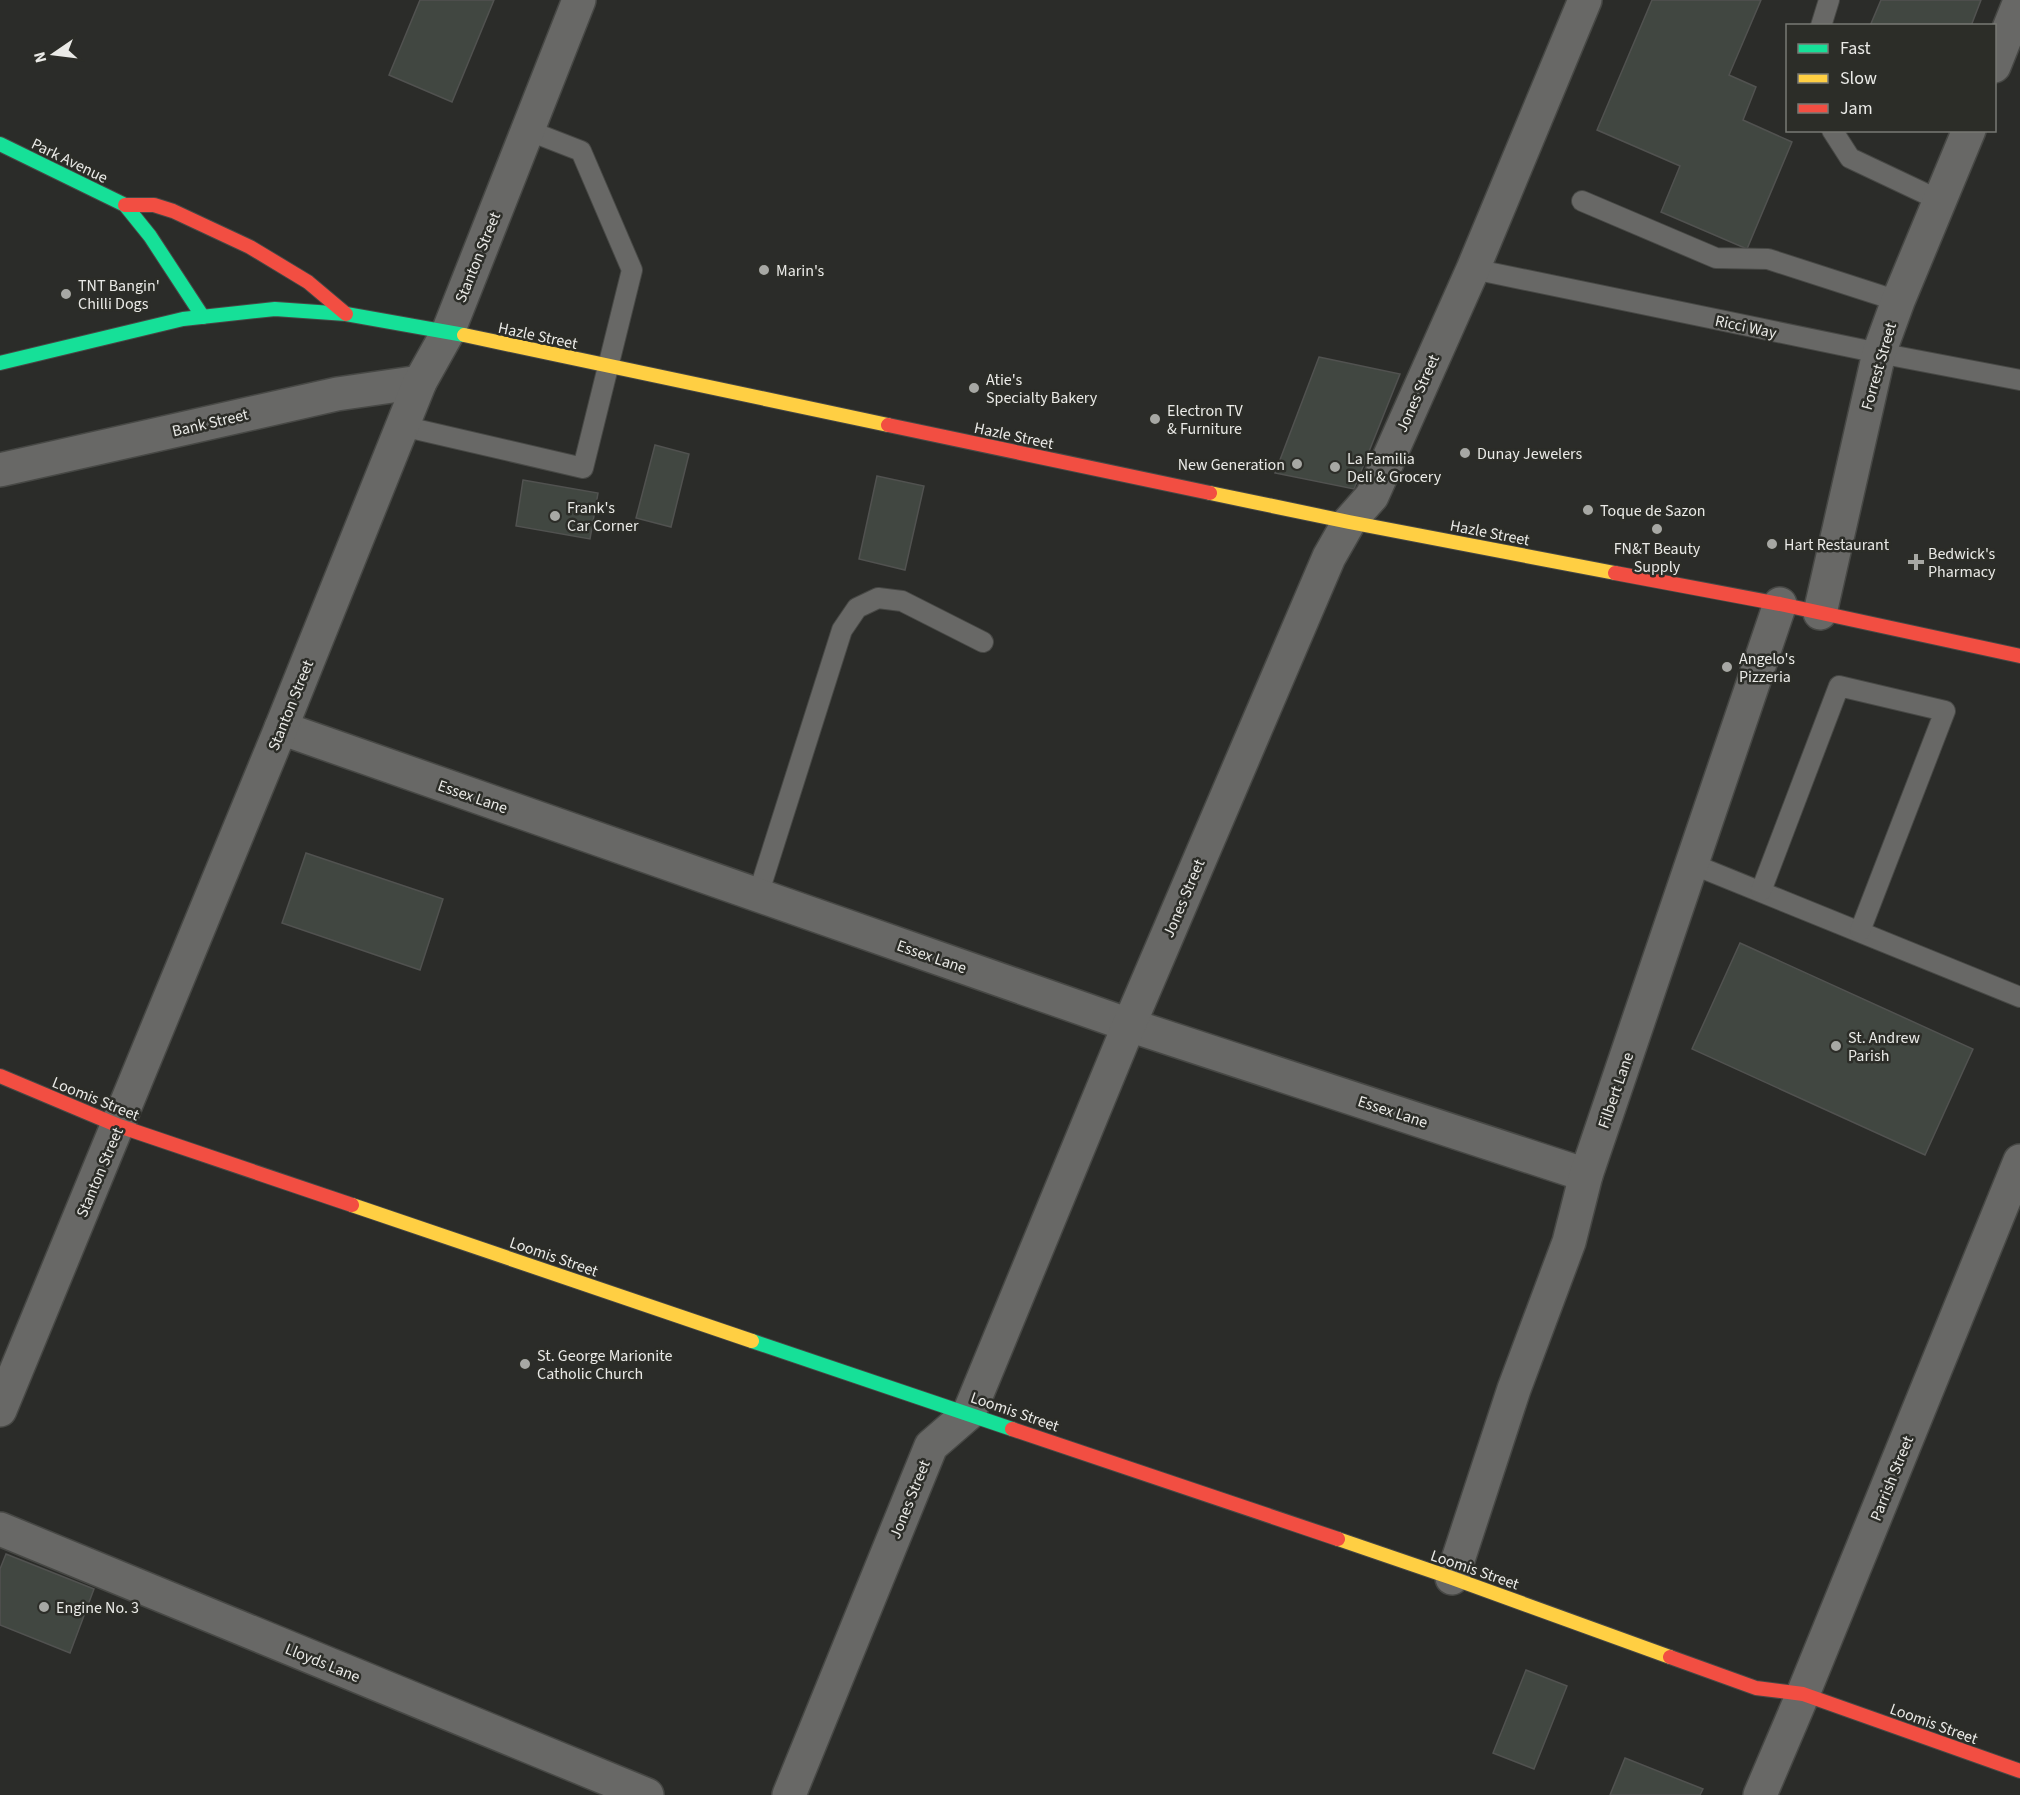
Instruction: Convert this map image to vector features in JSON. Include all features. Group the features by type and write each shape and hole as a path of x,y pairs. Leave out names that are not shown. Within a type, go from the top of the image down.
{"street":[{"name":"Stanton Street","path":"0,1410 119,1126 420,382 448,332 579,0"},
{"name":"Jones Street","path":"789,1795 931,1446 969,1413 1129,1025 1329,557 1349,522 1372,496 1473,269 1585,0"},
{"path":"1996,63 2020,1"},
{"name":"Forrest Street","path":"1820,613 1879,353 1968,132"},
{"name":"Park Avenue","path":"0,144 125,206"},
{"path":"125,206 154,205 173,211 250,247 308,282 346,314"},
{"path":"125,206 150,236 203,317"},
{"name":"Hazle Street","path":"0,363 183,319 275,309 346,314 448,332 1349,522 1780,604 2020,656"},
{"name":"Bank Street","path":"0,470 337,394 420,382"},
{"name":"Filbert Lane","path":"1452,1578 1514,1389 1569,1242 1586,1175 1780,604"},
{"name":"Essex Lane","path":"281,728 1129,1025 1586,1175"},
{"name":"Loomis Street","path":"0,1076 119,1126 1452,1578 1756,1688 1803,1694 2020,1771"},
{"name":"Parrish Street","path":"1760,1795 2014,1194 2020,1161"},
{"name":"Lloyds Lane","path":"0,1529 647,1795"}],"lane":[{"path":"1822,24 1829,0"},
{"path":"402,426 583,468 632,270 581,151 527,130"},
{"path":"1833,132 1850,158 1941,201"},
{"path":"1582,201 1716,258 1768,259 1898,302"},
{"name":"Ricci Way","path":"1473,269 2020,380"},
{"path":"758,895 842,630 857,608 878,598 902,601 983,642"},
{"path":"1761,891 1839,686 1945,711 1860,931"},
{"path":"1692,864 2020,996"}],"building":[{"path":"420,0 494,0 452,102 389,75"},
{"path":"1652,0 1761,0 1729,75 1756,87 1743,120 1792,142 1747,249 1661,212 1680,166 1597,130"},
{"path":"1881,0 1981,0 1972,24 1871,24"},
{"path":"1319,357 1400,374 1354,489 1275,473"},
{"path":"655,445 689,454 671,527 636,518"},
{"path":"877,476 924,486 905,570 859,559"},
{"path":"523,480 598,493 590,539 516,526"},
{"path":"306,853 443,899 420,970 282,923"},
{"path":"1740,943 1973,1049 1925,1155 1692,1049"},
{"name":"Engine No. 3","path":"6,1554 94,1589 70,1653 0,1625 0,1569"},
{"path":"1526,1670 1567,1686 1534,1769 1493,1753"},
{"path":"1625,1758 1703,1789 1700,1795 1610,1795"}],"traffic: fast":[{"path":"0,144 125,205 150,236 203,317"},
{"path":"0,363 183,319 275,309 346,314 464,335"},
{"path":"752,1341 1012,1429"}],"traffic: slow":[{"path":"464,335 888,425"},
{"path":"1210,493 1615,573"},
{"path":"352,1205 752,1341"},
{"path":"1338,1539 1670,1657"}],"traffic: jam":[{"path":"125,205 154,205 173,211 250,247 308,282 346,314"},
{"path":"888,425 1210,493"},
{"path":"1615,573 1780,604 2020,656"},
{"path":"0,1076 119,1126 352,1205"},
{"path":"1012,1429 1338,1539"},
{"path":"1670,1657 1756,1688 1803,1694 2020,1771"}],"place":[{"name":"Marin's","path":"764,270"},
{"name":"TNT Bangin' Chilli Dogs","path":"66,294"},
{"name":"Atie's Specialty Bakery","path":"974,388"},
{"name":"Electron TV & Furniture","path":"1155,419"},
{"name":"Dunay Jewelers","path":"1465,453"},
{"name":"New Generation","path":"1297,464"},
{"name":"La Familia Deli & Grocery","path":"1335,467"},
{"name":"Toque de Sazon","path":"1588,510"},
{"name":"Frank's Car Corner","path":"555,516"},
{"name":"FN&T Beauty Supply","path":"1657,529"},
{"name":"Hart Restaurant","path":"1772,544"},
{"name":"Bedwick's Pharmacy","path":"1916,562"},
{"name":"Angelo's Pizzeria","path":"1727,667"},
{"name":"St. Andrew Parish","path":"1836,1046"},
{"name":"St. George Marionite Catholic Church","path":"525,1364"},
{"name":"Engine No. 3","path":"44,1607"}]}
